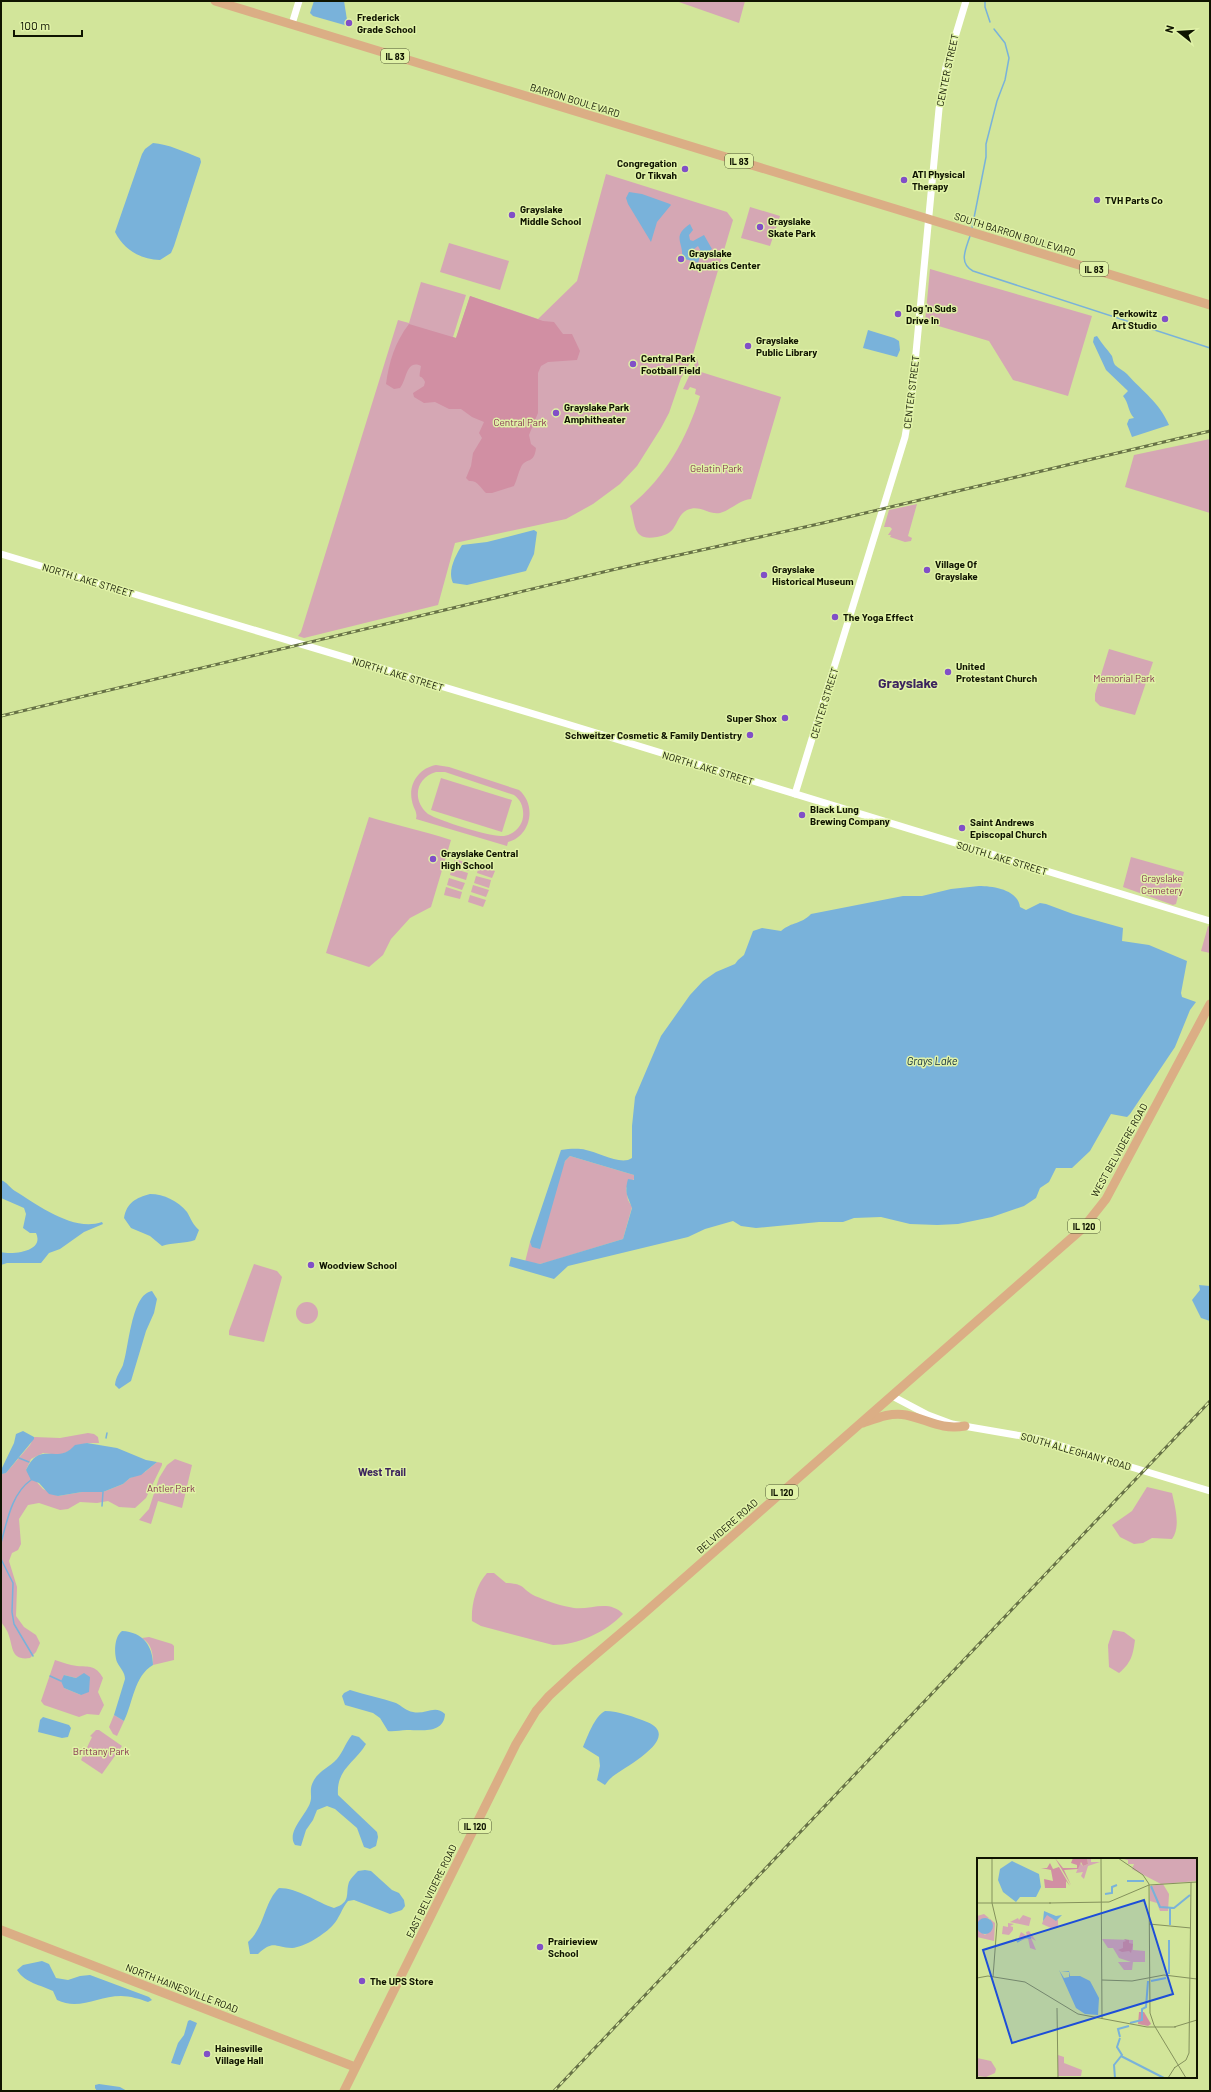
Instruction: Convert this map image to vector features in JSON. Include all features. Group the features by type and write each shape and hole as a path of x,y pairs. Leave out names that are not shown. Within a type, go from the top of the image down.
{"main road":[{"name":"BARRON BOULEVARD","path":"215,1 928,219"},
{"name":"SOUTH BARRON BOULEVARD","path":"928,219 1210,305"},
{"name":"WEST BELVIDERE ROAD","path":"892,1396 1065,1244 1094,1216 1106,1199 1210,1004"},
{"name":"BELVIDERE ROAD","path":"575,1672 892,1396"},
{"path":"858,1425 883,1416 897,1414 906,1415 942,1427 964,1426"},
{"name":"EAST BELVIDERE ROAD","path":"355,2067 526,1725 546,1700 575,1672"},
{"name":"NORTH HAINESVILLE ROAD","path":"1,1930 355,2067"},
{"name":"IL 120","path":"344,2091 355,2067"}],"street":[{"path":"292,24 299,1"},
{"name":"CENTER STREET","path":"794,794 905,437 912,395 938,109 946,67 966,1"},
{"name":"NORTH LAKE STREET","path":"1,554 794,794"},
{"name":"SOUTH LAKE STREET","path":"794,794 1210,921"},
{"name":"SOUTH ALLEGHANY ROAD","path":"892,1396 928,1415 952,1424 1039,1439 1210,1491"}],"green space":[{"path":"676,1 745,1 739,23"},
{"name":"Central Park","path":"606,174 727,212 733,220 691,361 681,378 669,413 637,466 620,484 593,504 566,519 455,543 438,605 304,638 298,636 301,632 398,320 409,323 421,282 466,295 453,337 456,338 470,296 538,319 577,281"},
{"name":"Grayslake Skate Park","path":"750,207 780,216 770,246 741,238"},
{"path":"449,243 509,261 500,290 440,272"},
{"path":"930,269 1092,316 1068,396 1013,380 989,341 925,322"},
{"path":"470,296 543,321 554,322 563,334 572,334 580,351 577,360 548,362 541,366 538,373 538,413 529,435 531,444 536,448 534,457 523,464 514,486 492,493 486,493 476,483 469,481 466,478 471,466 473,453 482,438 479,433 484,422 472,417 461,409 449,409 435,402 424,403 414,397 413,393 424,386 425,382 420,376 421,366 412,365 400,388 394,389 386,384 393,352 409,324 456,338"},
{"name":"Gelatin Park","path":"697,359 701,372 781,397 751,499 743,501 720,513 712,513 692,508 682,514 673,529 668,533 657,537 643,537 636,529 630,506 643,495 664,470 681,442 695,412 700,396 695,394 696,389 690,387 688,390 683,389"},
{"path":"1210,439 1210,513 1125,487 1134,455"},
{"path":"917,504 908,536 912,538 911,541 905,542 890,537 891,535 888,535 892,529 890,527 884,527 889,510"},
{"name":"Memorial Park","path":"1109,649 1153,662 1135,715 1100,706 1095,701 1095,694"},
{"path":"436,765 449,767 519,790 525,796 529,811 529,819 522,833 516,839 508,842 507,846 416,819 411,795 413,783 420,773","holes":["436,772 445,772 514,795 522,804 523,810 523,817 519,827 513,833 506,836 496,836 443,821 428,814 423,809 418,797 420,784 429,775"]},
{"path":"441,778 512,800 502,832 431,810"},
{"path":"369,817 451,840 431,907 410,918 391,939 383,955 369,967 326,953"},
{"name":"Grayslake Cemetery","path":"1131,857 1184,872 1176,904 1173,905 1123,887"},
{"path":"455,859 471,864 468,871 453,866"},
{"path":"479,866 495,871 492,878 477,873"},
{"path":"452,868 468,873 466,880 450,875"},
{"path":"476,876 491,880 489,888 474,883"},
{"path":"449,878 465,883 462,890 447,885"},
{"path":"473,885 489,890 486,897 471,892"},
{"path":"446,887 462,892 460,899 444,895"},
{"path":"470,895 486,900 483,907 468,902"},
{"path":"1208,926 1210,927 1210,953 1201,951"},
{"path":"570,1156 634,1175 635,1178 626,1188 628,1200 632,1207 623,1239 540,1264 525,1262 530,1242 530,1244 565,1161"},
{"path":"254,1264 277,1271 282,1277 264,1342 229,1335 229,1331"},
{"path":"307,1302 311,1303 317,1309 317,1317 311,1323 307,1324 303,1323 297,1317 296,1313 297,1309 303,1303"},
{"path":"88,1433 94,1434 98,1437 99,1443 87,1443 60,1455 43,1453 31,1459 26,1470 43,1489 58,1496 82,1492 103,1492 123,1484 130,1478 145,1472 157,1462 162,1463 162,1465 146,1498 135,1508 119,1507 108,1501 97,1503 80,1502 68,1509 60,1510 39,1503 28,1505 19,1519 21,1544 18,1550 12,1553 9,1561 17,1587 16,1616 24,1627 36,1635 40,1643 36,1652 30,1658 19,1657 12,1649 8,1632 1,1622 1,1474 6,1473 30,1445 34,1437 60,1438"},
{"name":"Antler Park","path":"175,1459 192,1465 182,1508 158,1501 151,1524 139,1520 149,1509 159,1478 167,1465"},
{"path":"1147,1487 1172,1493 1177,1523 1175,1534 1172,1539 1152,1538 1143,1543 1134,1544 1120,1537 1112,1525 1132,1511"},
{"path":"487,1573 494,1573 506,1583 517,1584 535,1596 559,1605 574,1608 606,1606 612,1607 623,1614 600,1632 582,1640 572,1643 553,1645 481,1626 472,1621 472,1608 477,1589"},
{"path":"1113,1630 1124,1632 1135,1640 1131,1658 1119,1673 1109,1667 1108,1645"},
{"path":"149,1637 172,1644 174,1646 174,1660 153,1665 153,1657 150,1646 142,1638"},
{"path":"55,1660 74,1666 95,1669 103,1678 98,1692 104,1705 99,1715 87,1714 79,1717 44,1705 41,1701","holes":["64,1675 76,1678 82,1675 81,1695 64,1688"]},
{"path":"114,1715 124,1721 117,1736 113,1734 109,1727"},
{"name":"Brittany Park","path":"96,1730 99,1730 122,1746 102,1774 81,1760 92,1737 90,1736"}],"water":[{"path":"314,1 344,1 348,26 313,16 310,13"},
{"path":"153,143 165,145 200,158 201,162 174,246 171,253 160,260 146,258 128,249 115,232 142,154 145,149"},
{"path":"629,192 642,194 671,205 657,222 651,242 628,204 626,198"},
{"path":"690,224 693,230 689,235 690,240 693,241 704,235 712,249 703,255 698,246 694,249 693,254 694,253 700,256 698,263 682,258 680,236 684,229"},
{"path":"868,330 899,341 900,350 897,357 863,348"},
{"path":"1097,336 1112,356 1115,365 1127,374 1150,398 1165,417 1169,425 1132,437 1127,424 1129,419 1134,418 1123,396 1128,391 1106,370 1093,342 1094,337"},
{"path":"534,530 537,532 534,554 526,571 467,585 453,583 451,578 452,568 455,558 462,545 487,542"},
{"name":"Grays Lake","path":"979,886 998,888 1010,893 1018,901 1020,907 1026,910 1040,903 1046,904 1073,914 1123,928 1122,941 1149,945 1187,961 1181,993 1182,997 1196,1002 1190,1010 1175,1047 1130,1114 1127,1117 1111,1114 1090,1151 1072,1168 1056,1168 1049,1182 1040,1188 1036,1198 1024,1206 992,1217 958,1224 910,1224 881,1217 854,1218 843,1222 819,1222 756,1228 741,1226 733,1221 705,1229 688,1237 568,1266 554,1279 509,1266 511,1257 540,1264 623,1239 632,1208 626,1188 628,1179 634,1180 634,1175 570,1156 565,1161 540,1249 532,1247 530,1242 561,1150 583,1149 616,1160 627,1160 632,1158 632,1126 635,1097 661,1036 690,995 703,981 716,972 735,964 744,955 753,931 762,928 781,931 803,920 811,914 903,896 922,896 951,889"},
{"path":"1,1180 15,1191 56,1216 79,1223 91,1224 102,1222 103,1224 84,1232 60,1249 49,1253 41,1263 7,1263 1,1265 1,1252 12,1253 26,1251 36,1244 38,1239 36,1233 30,1233 23,1228 26,1214 24,1208 1,1198"},
{"path":"150,1194 155,1194 175,1201 187,1212 199,1230 195,1240 162,1246 150,1236 131,1228 124,1218 127,1208 136,1199"},
{"path":"1199,1285 1210,1286 1210,1321 1201,1318 1192,1300 1200,1290"},
{"path":"152,1291 157,1299 154,1313 146,1331 131,1381 119,1389 115,1385 123,1365 135,1312 139,1302 145,1294"},
{"path":"23,1431 34,1437 34,1439 6,1473 2,1474 1,1470 14,1443 16,1434"},
{"path":"87,1443 117,1448 146,1460 157,1462 141,1475 130,1478 123,1484 103,1492 82,1492 58,1496 49,1494 39,1483 31,1480 26,1470 31,1461 37,1456 43,1454 62,1453 68,1451 75,1445"},
{"path":"122,1631 136,1634 141,1637 149,1646 153,1658 153,1665 142,1676 138,1683 124,1721 114,1715 125,1679 115,1654 117,1637"},
{"path":"84,1673 90,1677 89,1692 81,1695 64,1688 61,1681 64,1675 76,1678"},
{"path":"350,1690 396,1703 406,1710 417,1713 434,1710 441,1711 445,1714 444,1720 441,1725 431,1730 388,1731 380,1718 373,1713 345,1705 342,1696"},
{"path":"605,1711 621,1713 647,1722 657,1729 659,1736 655,1744 647,1753 610,1779 605,1785 597,1780 600,1766 599,1757 583,1747 595,1722"},
{"path":"43,1717 69,1725 71,1728 68,1737 62,1738 38,1732 40,1720"},
{"path":"352,1735 359,1737 366,1744 362,1751 343,1772 338,1786 338,1795 377,1832 378,1837 376,1846 370,1849 364,1847 357,1828 335,1809 327,1806 317,1810 313,1820 306,1830 301,1846 295,1845 293,1835 310,1803 311,1787 314,1780 337,1759"},
{"path":"358,1871 371,1871 392,1890 399,1893 404,1900 405,1906 402,1910 390,1914 354,1900 348,1901 333,1925 309,1943 292,1948 275,1945 263,1949 258,1954 250,1954 248,1942 254,1936 270,1900 279,1888 293,1890 334,1908 340,1906 346,1900 349,1882 352,1878"},
{"path":"42,1961 49,1964 56,1978 68,1980 80,1976 90,1975 149,1997 152,2000 148,2002 121,1996 81,2004 65,2003 57,2000 53,1991 29,1981 17,1970 23,1965"},
{"path":"190,2020 197,2023 180,2065 171,2063 178,2043 184,2035 188,2021"},
{"path":"99,2084 120,2087 127,2091 97,2091 95,2085"}],"waterway":[{"path":"985,1 985,7 990,22"},
{"path":"972,228 986,157 986,144 997,101 1005,80 1009,58 1005,43 994,29"},
{"path":"970,236 965,251 964,260 968,268 973,271 1210,348"},
{"path":"106,1438 107,1433"},
{"path":"19,1458 29,1462"},
{"path":"1,1543 11,1508 19,1492 31,1480"},
{"path":"102,1506 103,1492"},
{"path":"1,1559 13,1583 12,1612 14,1624 33,1656"},
{"path":"50,1676 61,1681"}],"railway":[{"path":"1,716 616,569 823,523 1210,431"},
{"path":"554,2091 1210,1401"}],"place":[{"name":"Frederick Grade School","path":"349,23"},
{"name":"Congregation Or Tikvah","path":"685,169"},
{"name":"ATI Physical Therapy","path":"904,180"},
{"name":"TVH Parts Co","path":"1097,200"},
{"name":"Grayslake Middle School","path":"512,215"},
{"name":"Grayslake Skate Park","path":"760,227"},
{"name":"Grayslake Aquatics Center","path":"681,259"},
{"name":"Dog 'n Suds Drive In","path":"898,314"},
{"name":"Perkowitz Art Studio","path":"1165,319"},
{"name":"Grayslake Public Library","path":"748,346"},
{"name":"Central Park Football Field","path":"633,364"},
{"name":"Grayslake Park Amphitheater","path":"556,413"},
{"name":"Village Of Grayslake","path":"927,570"},
{"name":"Grayslake Historical Museum","path":"764,575"},
{"name":"The Yoga Effect","path":"835,617"},
{"name":"United Protestant Church","path":"948,672"},
{"name":"Super Shox","path":"785,718"},
{"name":"Schweitzer Cosmetic & Family Dentistry","path":"750,735"},
{"name":"Black Lung Brewing Company","path":"802,815"},
{"name":"Saint Andrews Episcopal Church","path":"962,828"},
{"name":"Grayslake Central High School","path":"433,859"},
{"name":"Woodview School","path":"311,1265"},
{"name":"Prairieview School","path":"540,1947"},
{"name":"The UPS Store","path":"362,1981"},
{"name":"Hainesville Village Hall","path":"207,2054"}],"district":[{"name":"Grayslake","path":"908,682"},
{"name":"West Trail","path":"382,1471"}]}
